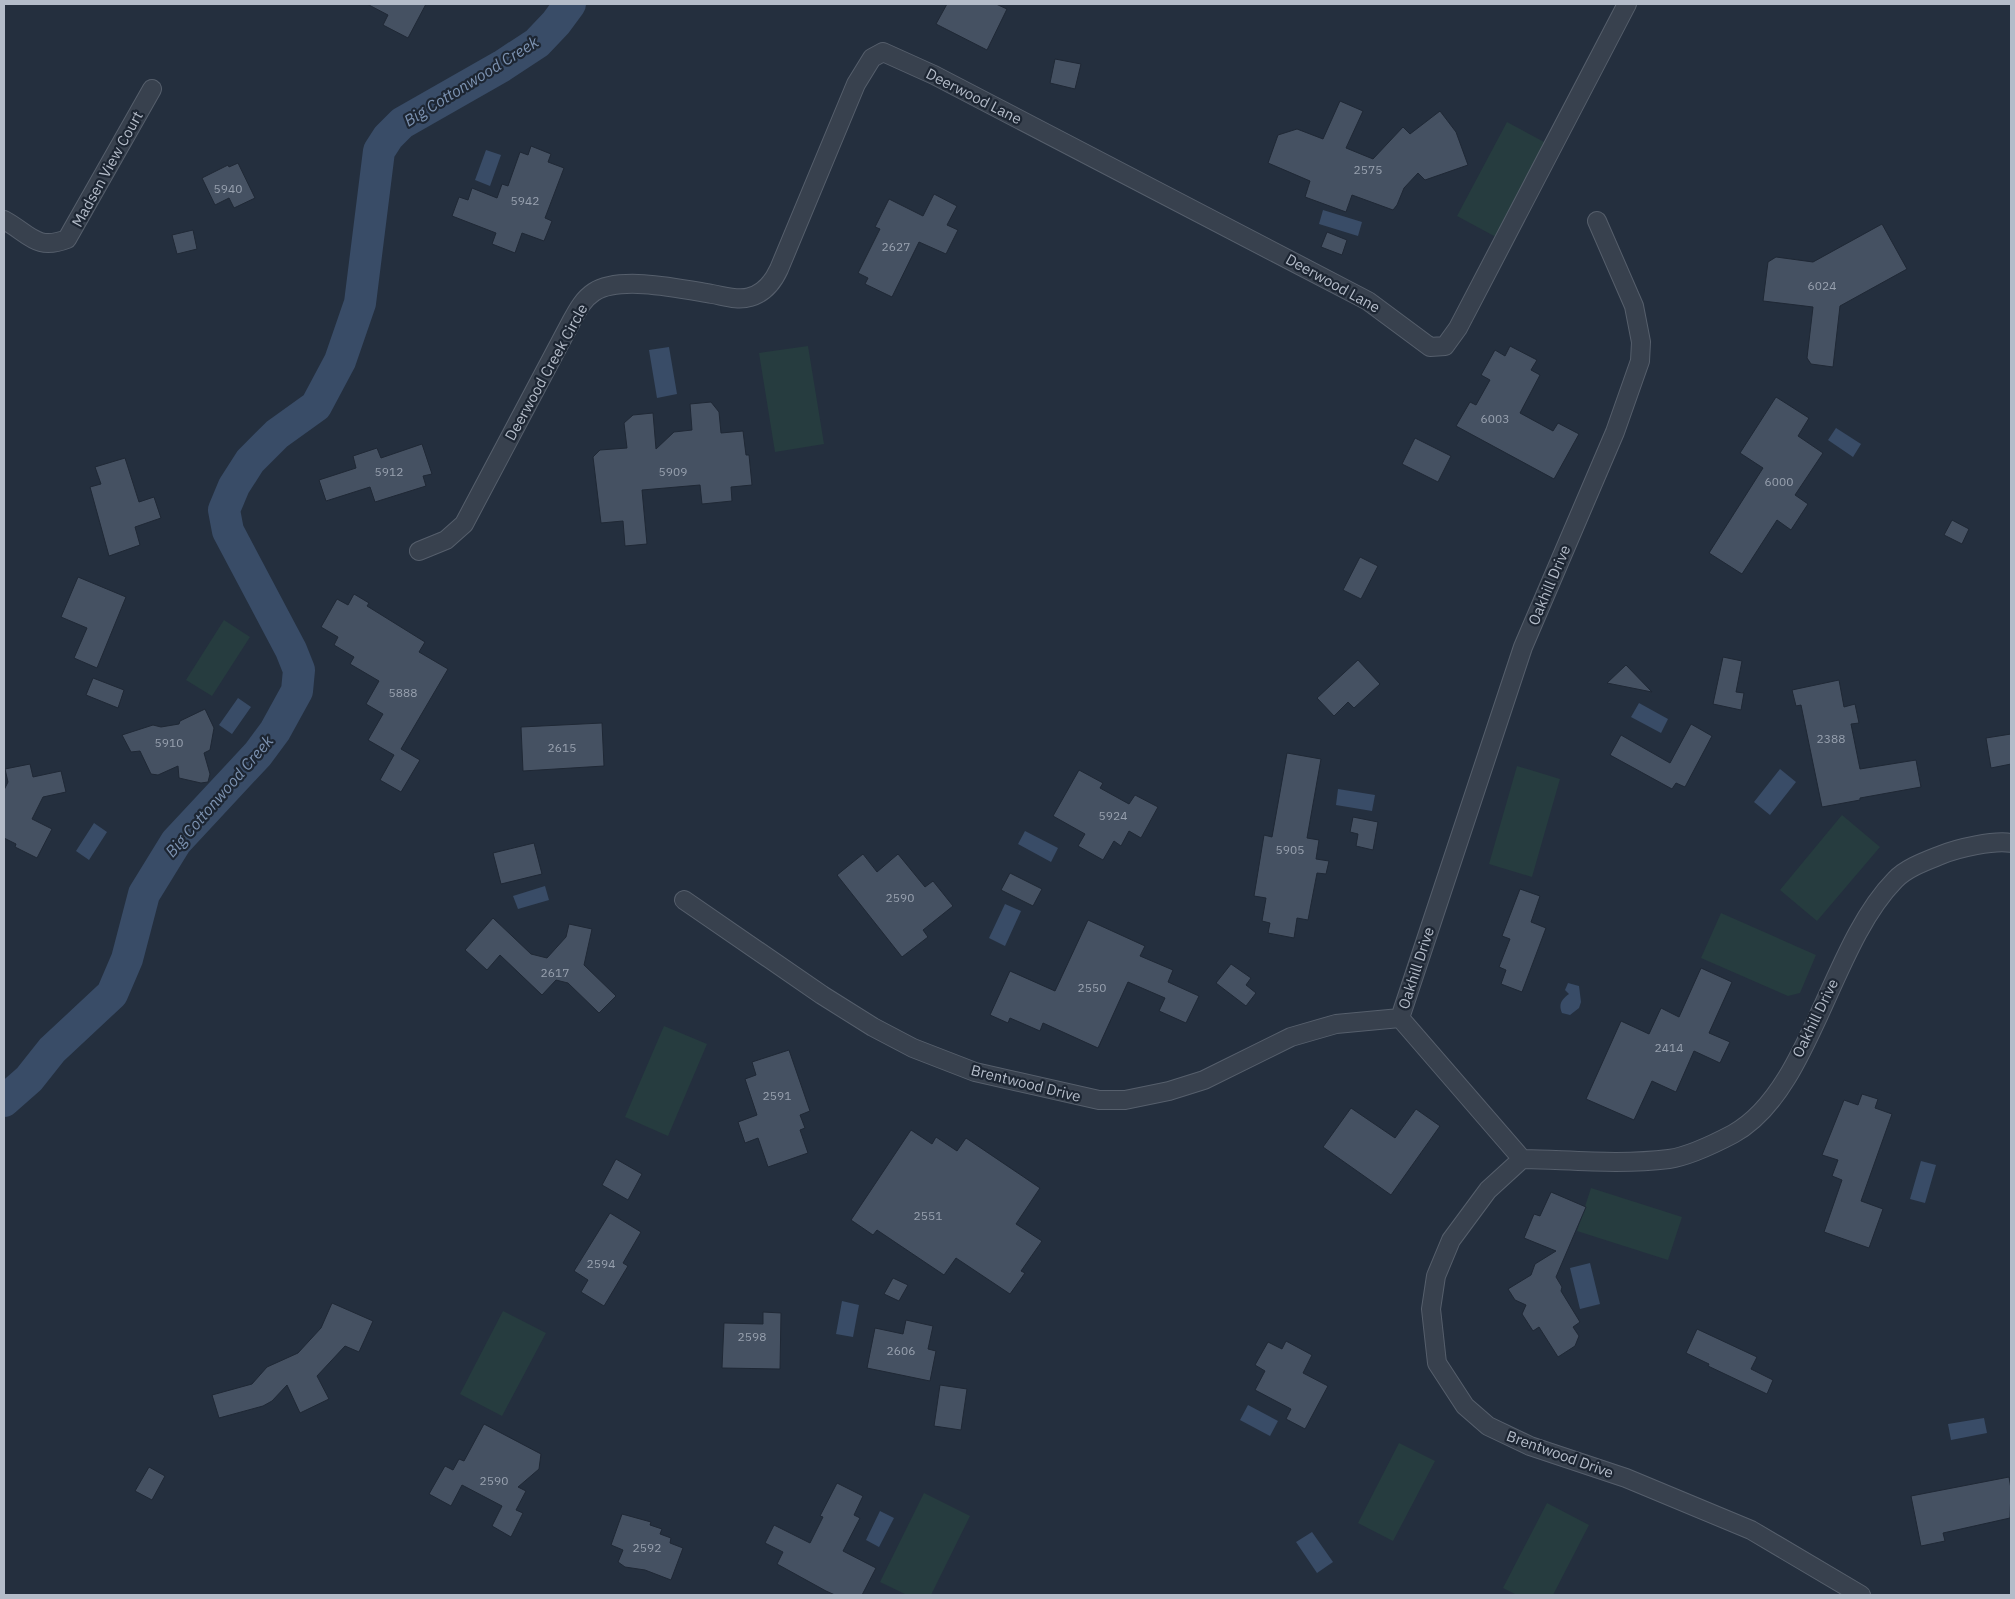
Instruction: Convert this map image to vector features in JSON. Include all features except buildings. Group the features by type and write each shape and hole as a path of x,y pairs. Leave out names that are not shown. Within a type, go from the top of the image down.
{"street":[{"name":"Deerwood Lane","path":"872,58 883,52 934,75 1144,182 1368,301 1430,347 1445,346 1458,328 1627,4"},
{"name":"Deerwood Creek Circle","path":"419,551 446,540 464,524 571,322 583,302 595,291 608,286 625,284 685,289 737,298 749,298 768,287 779,269 856,84 872,58"},
{"name":"Madsen View Court","path":"4,220 20,229 32,240 46,245 67,239 152,89"},
{"name":"Oakhill Drive","path":"1598,221 1634,306 1641,342 1640,361 1615,432 1523,647 1400,1018 1522,1159 1620,1162 1671,1158 1733,1134 1754,1119 1778,1090 1799,1054 1867,915 1896,878 1922,863 1955,849 2011,843"},
{"name":"Brentwood Drive","path":"684,900 822,995 872,1027 913,1048 975,1072 1099,1100 1125,1100 1195,1082 1291,1037 1336,1024 1400,1018"},
{"name":"Brentwood Drive","path":"1522,1159 1488,1190 1477,1204 1451,1240 1436,1276 1431,1309 1437,1363 1465,1406 1488,1426 1530,1446 1626,1478 1751,1530 1861,1595"}],"green space":[{"path":"1507,122 1546,143 1496,237 1457,216"},
{"path":"808,346 824,444 775,452 759,353"},
{"path":"224,620 250,637 212,696 186,680"},
{"path":"1517,766 1560,779 1532,877 1489,864"},
{"path":"1842,815 1880,847 1817,921 1780,890"},
{"path":"1721,913 1816,955 1800,993 1788,996 1701,958"},
{"path":"664,1026 707,1044 668,1136 625,1117"},
{"path":"1591,1188 1682,1217 1668,1260 1577,1231"},
{"path":"503,1311 546,1333 502,1416 460,1394"},
{"path":"1399,1443 1435,1461 1393,1541 1358,1523"},
{"path":"924,1493 970,1516 931,1595 907,1595 880,1582"},
{"path":"1547,1503 1589,1525 1553,1595 1517,1595 1503,1588"}],"water":[{"path":"486,150 501,155 490,186 475,180"},
{"path":"1323,210 1362,222 1358,236 1319,224"},
{"path":"669,347 677,394 657,398 649,350"},
{"path":"1836,428 1861,444 1853,457 1828,440"},
{"path":"238,698 251,707 232,734 219,725"},
{"path":"1639,703 1668,719 1661,733 1631,717"},
{"path":"1780,769 1796,782 1770,815 1754,802"},
{"path":"1338,789 1375,795 1372,811 1336,805"},
{"path":"94,823 107,832 89,860 76,851"},
{"path":"1025,831 1058,848 1051,862 1018,844"},
{"path":"545,886 549,900 518,909 513,896"},
{"path":"1005,904 1021,911 1005,946 989,938"},
{"path":"1568,983 1579,986 1581,1002 1579,1008 1570,1015 1562,1013 1560,1007 1563,1000 1569,994 1565,990"},
{"path":"1921,1161 1936,1165 1925,1203 1910,1199"},
{"path":"1590,1263 1600,1304 1580,1309 1570,1268"},
{"path":"842,1301 859,1305 853,1337 836,1334"},
{"path":"1248,1405 1278,1421 1270,1436 1240,1420"},
{"path":"1984,1418 1987,1433 1951,1440 1948,1424"},
{"path":"880,1511 894,1518 879,1547 866,1540"},
{"path":"1312,1532 1333,1562 1317,1573 1296,1542"}],"waterway":[{"name":"Big Cottonwood Creek","path":"4,1101 29,1079 52,1050 112,994 127,959 144,894 176,842 258,754 275,731 297,691 299,670 291,650 228,531 224,510 234,486 250,461 277,434 316,406 340,361 360,303 379,151 388,137 402,123 502,66 537,43 556,23 570,4"}]}
